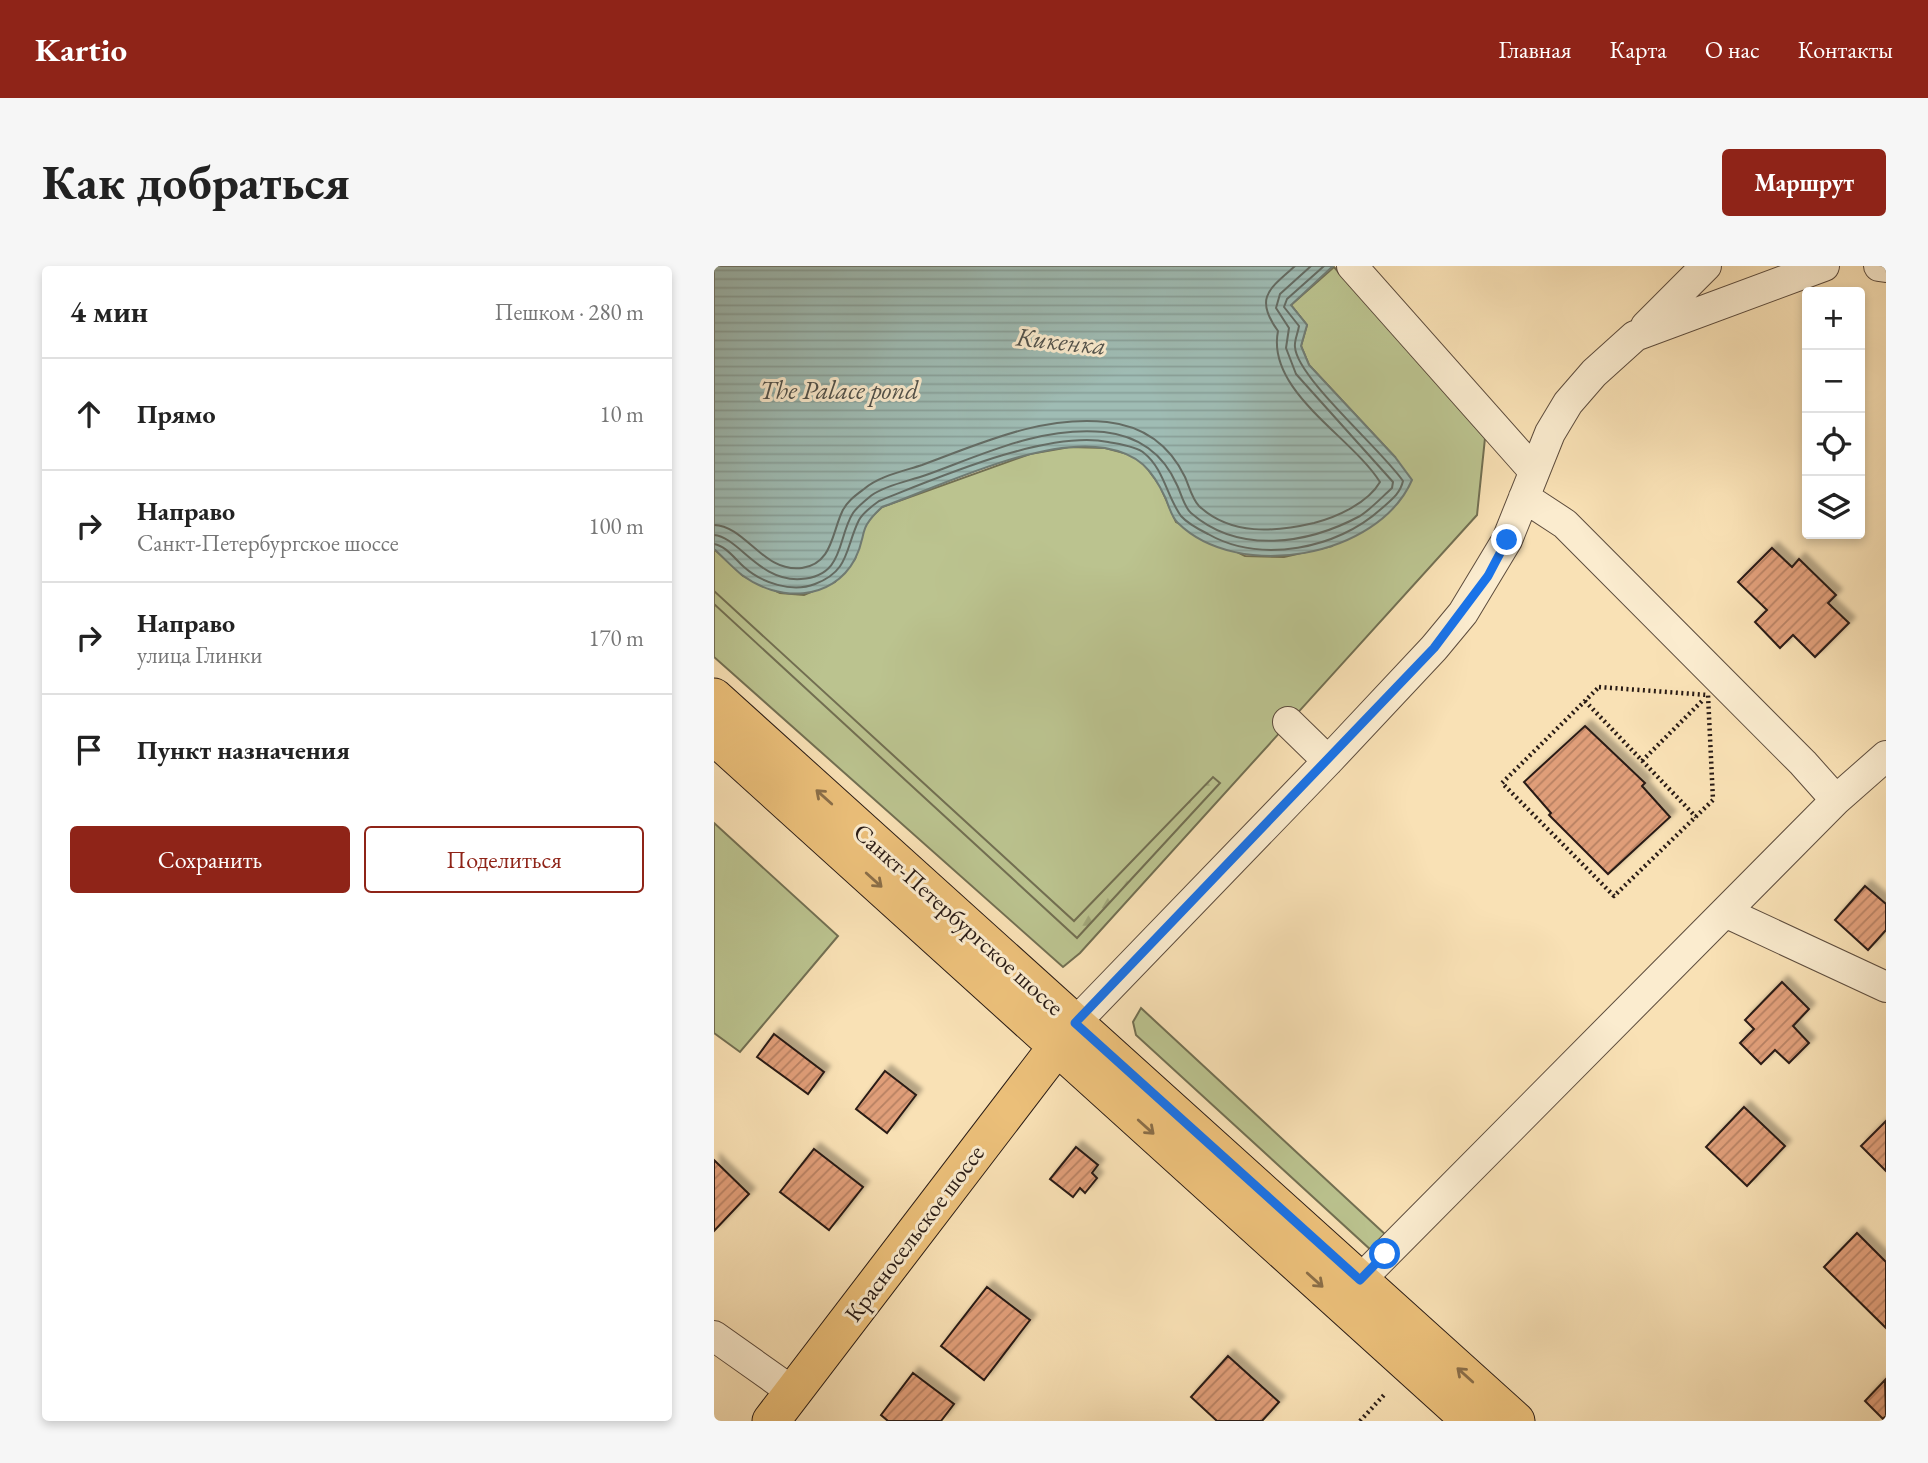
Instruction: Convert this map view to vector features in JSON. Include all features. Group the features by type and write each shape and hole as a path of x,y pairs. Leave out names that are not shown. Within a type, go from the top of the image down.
{"main road":[{"name":"Санкт-Петербургское шоссе","path":"714,697 1471,1421"},
{"name":"Санкт-Петербургское шоссе","path":"714,736 1360,1280 1516,1421"},
{"name":"Красносельское шоссе","path":"771,1421 1066,1035"}],"street":[{"path":"1352,266 1529,484 1565,524 1715,688 1836,800"},
{"path":"1066,1035 1434,648 1463,613 1507,540 1550,433 1568,403 1594,373 1706,266"},
{"path":"1635,336 1824,266"},
{"path":"1879,266 1886,267"},
{"path":"1288,722 1328,761"},
{"path":"1360,1280 1727,913 1836,800 1886,756"},
{"path":"1727,913 1886,987"},
{"path":"714,1336 793,1392"}],"path":[{"path":"1599,687 1715,688 1713,800 1614,896 1502,783 1599,687"},
{"path":"1642,761 1715,688"},
{"path":"1586,701 1696,817"},
{"path":"1360,1421 1384,1395"}],"green space":[{"path":"1334,267 1485,438 1477,515 1080,953 1063,967 714,657 714,549 743,576 780,593 804,595 835,582 855,559 866,522 882,507 1030,454 1070,447 1105,448 1139,457 1160,486 1176,522 1245,556 1284,557 1332,546 1395,457 1309,365 1301,346 1307,325 1291,305"},
{"path":"714,591 1074,921 1213,777 1220,783 1077,938 714,604"},
{"path":"714,823 838,936 740,1052 714,1033"},
{"path":"1141,1008 1387,1236 1372,1251 1136,1035 1133,1022"}],"water":[{"name":"The Palace pond","path":"714,266 1333,266 1291,305 1307,325 1301,346 1309,365 1395,457 1412,480 1395,507 1370,528 1339,543 1305,553 1269,556 1235,552 1204,541 1178,523 1150,471 1127,454 1105,448 1080,446 1052,449 992,465 882,507 865,527 855,559 833,583 819,590 803,593 772,590 742,575 714,549"}],"building":[{"path":"1772,548 1792,567 1799,559 1836,595 1828,603 1849,623 1815,657 1793,635 1780,648 1755,622 1767,610 1738,582"},
{"path":"1585,726 1645,783 1642,786 1670,817 1608,874 1549,815 1551,813 1524,782"},
{"path":"1865,886 1886,904 1886,930 1868,950 1835,920"},
{"path":"1782,982 1809,1009 1793,1026 1809,1043 1789,1063 1775,1050 1761,1064 1740,1043 1754,1029 1745,1020"},
{"path":"774,1034 824,1072 808,1094 757,1057"},
{"path":"885,1071 916,1095 887,1133 856,1109"},
{"path":"1744,1107 1785,1146 1747,1186 1706,1147"},
{"path":"1886,1121 1886,1171 1861,1146"},
{"path":"1076,1147 1098,1165 1092,1173 1097,1178 1085,1193 1080,1188 1073,1197 1050,1179"},
{"path":"814,1149 863,1187 829,1230 780,1192"},
{"path":"714,1160 749,1194 714,1231"},
{"path":"1857,1233 1886,1262 1886,1328 1824,1267"},
{"path":"987,1287 1030,1320 984,1380 941,1346"},
{"path":"1228,1356 1279,1402 1262,1421 1217,1421 1191,1397"},
{"path":"913,1373 954,1404 941,1421 888,1421 881,1415"},
{"path":"1885,1380 1886,1416 1883,1419 1865,1401"}],"route":[{"path":"1385,1254 1360,1280 1075,1023 1434,648 1463,613 1488,576 1507,540"}],"water label":[{"name":"Кикенка","path":"1061,341"}]}
